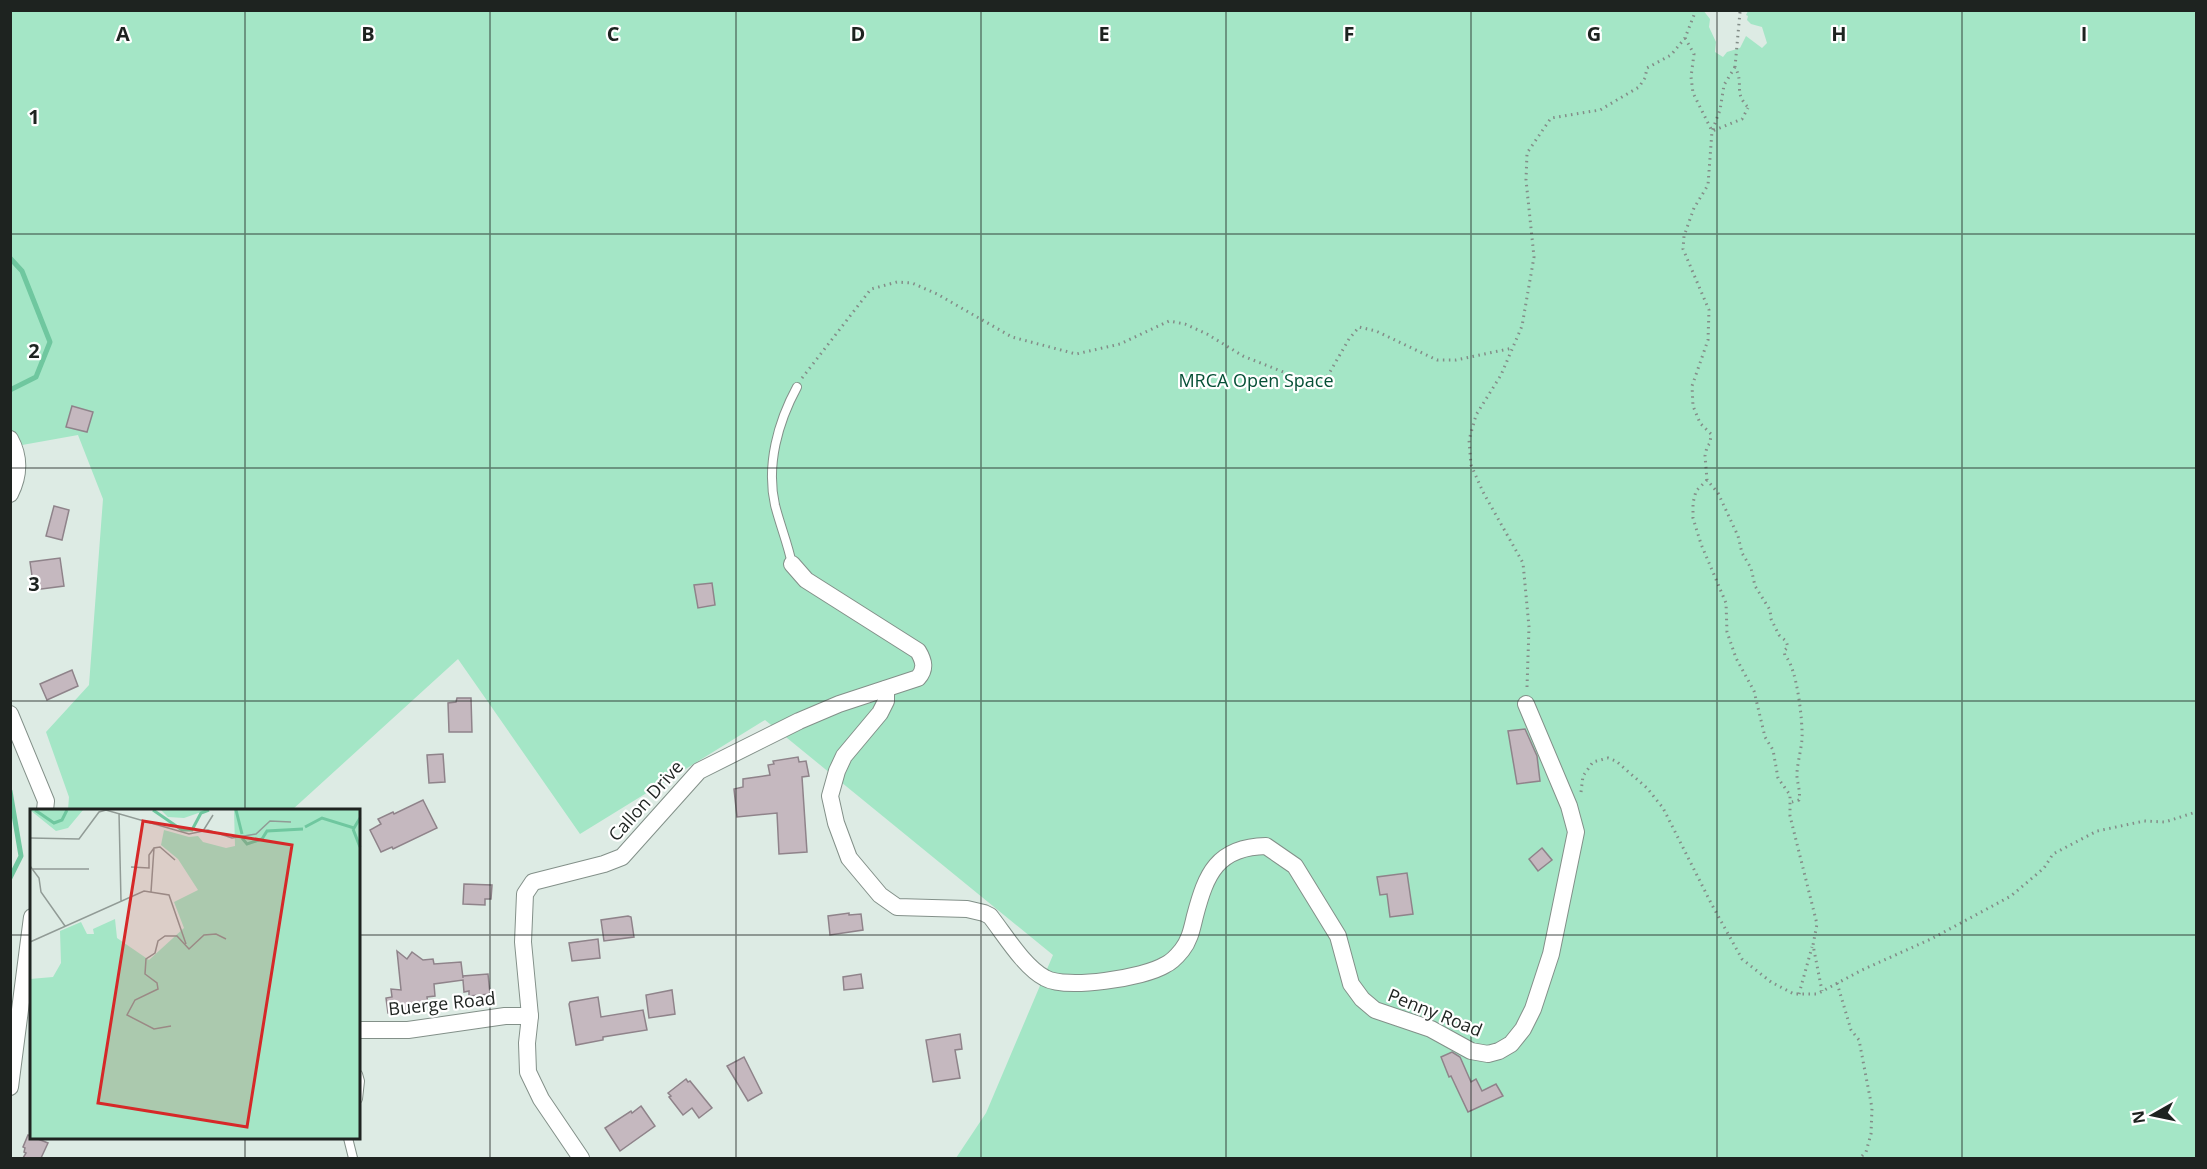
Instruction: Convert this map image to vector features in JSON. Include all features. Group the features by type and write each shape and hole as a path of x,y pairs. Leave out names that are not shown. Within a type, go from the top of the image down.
{"street":[{"path":"10,440 16,450 18,467 10,494"},
{"name":"Callon Drive","path":"581,1158 541,1099 528,1072 527,1043 530,1016 523,942 525,894 533,882 604,864 622,857 699,771 799,721 839,704 918,678 923,672 923,660 918,651 806,580 792,564"},
{"name":"Penny Road","path":"886,689 886,701 880,712 844,756 830,796 836,823 849,858 880,895 897,907 967,909 984,913 990,916 1031,967 1045,978 1057,982 1073,984 1123,977 1167,965 1189,940 1206,881 1218,864 1228,855 1240,850 1266,846 1295,866 1338,936 1351,984 1375,1011 1431,1029 1471,1051 1488,1054 1511,1044 1523,1029 1533,1009 1551,954 1576,832 1569,806 1526,704"},
{"path":"10,714 46,801 45,809"},
{"path":"10,1087 30,932"},
{"name":"Buerge Road","path":"360,1030 408,1030 505,1016 530,1016"}],"lane":[{"path":"792,564 789,547 775,505 771,474 780,423 797,387"},
{"path":"348,1139 352,1158"}],"path":[{"path":"1526,704 1529,627 1523,563 1471,465 1469,440 1476,415 1501,375 1522,326 1534,257 1526,180 1527,153 1551,118 1600,110 1639,87 1645,78 1647,68 1671,55 1684,38 1696,10"},
{"path":"1740,12 1735,68 1724,85 1720,110 1712,131 1707,171 1708,185 1694,208 1684,236 1683,249 1709,310 1708,340 1692,386 1693,406 1700,423 1711,434 1705,456 1707,480 1718,493 1742,553 1751,568 1755,586 1770,610 1771,619 1779,635 1788,647 1784,651 1794,679 1803,737 1796,773 1800,792 1799,800 1792,802"},
{"path":"1684,38 1694,54 1691,76 1693,93 1712,131"},
{"path":"1712,131 1742,119 1749,109 1740,98 1738,73 1735,68"},
{"path":"797,387 806,372 871,289 897,282 912,284 937,294 1012,337 1076,354 1120,344 1169,321 1196,329 1243,356 1306,381 1327,377 1349,339 1359,327 1376,332 1437,360 1456,360 1513,348"},
{"path":"1707,480 1696,491 1692,503 1693,518 1701,544 1726,603 1727,632 1736,658 1754,691 1765,737 1773,750 1778,778 1790,795 1792,802 1790,816 1817,924 1798,994"},
{"path":"1581,796 1583,776 1593,762 1599,759 1616,761 1647,788 1663,808 1742,959 1771,982 1798,994 1817,994 1931,939 2011,896 2044,868 2053,854 2097,831 2144,821 2164,822 2196,812"},
{"path":"1813,945 1822,991"},
{"path":"1838,983 1851,1030 1858,1040 1872,1108 1871,1134 1866,1152 1860,1158"}],"green space":[{"name":"MRCA Open Space","path":"1703,10 1710,19 1709,27 1716,42 1715,52 1723,57 1727,52 1740,48 1746,36 1762,48 1767,43 1762,27 1751,24 1747,20 1748,11 2196,11 2196,1158 956,1158 986,1113 1053,955 765,720 580,834 458,659 293,809 68,809 69,797 46,732 89,685 103,499 78,435 11,447 11,11"}],"building":[{"path":"72,406 93,412 87,432 66,427"},
{"path":"54,506 69,510 62,540 46,536"},
{"path":"60,558 64,586 34,590 30,562"},
{"path":"712,583 715,605 698,608 694,585"},
{"path":"72,670 78,686 47,700 40,684"},
{"path":"457,698 471,698 472,732 449,732 448,703 456,702"},
{"path":"1525,729 1537,756 1540,781 1517,784 1508,731"},
{"path":"443,754 445,782 429,783 427,755"},
{"path":"798,757 799,762 806,761 809,776 802,777 807,852 779,854 777,813 737,817 734,789 743,787 743,779 770,775 768,765 774,764 773,761"},
{"path":"423,800 437,828 393,849 392,847 381,852 370,830 381,824 378,819"},
{"path":"1542,848 1552,860 1538,871 1529,859"},
{"path":"1407,873 1413,914 1390,917 1387,894 1380,895 1377,877"},
{"path":"464,884 492,885 491,899 485,899 485,905 463,904"},
{"path":"849,913 849,915 861,914 863,930 830,935 828,916"},
{"path":"631,917 634,937 604,941 601,920"},
{"path":"598,939 600,958 572,961 569,943"},
{"path":"397,951 407,959 412,952 423,960 433,959 434,964 461,962 463,978 463,976 488,974 490,994 469,996 469,991 464,992 463,980 434,984 435,996 427,997 428,1005 411,1007 412,1012 388,1013 386,998 392,997 391,989 401,990"},
{"path":"861,974 863,988 844,990 843,977"},
{"path":"672,990 675,1014 649,1018 646,995"},
{"path":"598,997 601,1017 643,1010 647,1030 603,1037 603,1040 576,1045 569,1004"},
{"path":"960,1034 962,1049 955,1050 960,1078 933,1082 926,1040"},
{"path":"1452,1052 1460,1057 1471,1082 1476,1079 1482,1091 1496,1084 1503,1096 1468,1112 1441,1057"},
{"path":"744,1057 762,1093 748,1101 727,1066"},
{"path":"686,1079 712,1108 699,1118 692,1108 683,1115 669,1097 671,1096 668,1093"},
{"path":"641,1106 655,1126 620,1151 605,1128"},
{"path":"28,1135 30,1139 48,1143 41,1158 23,1158 26,1153 23,1147"}],"waterway":[{"path":"10,258 22,271 50,342 36,377 10,390"},
{"path":"10,791 21,856 10,878"}]}
